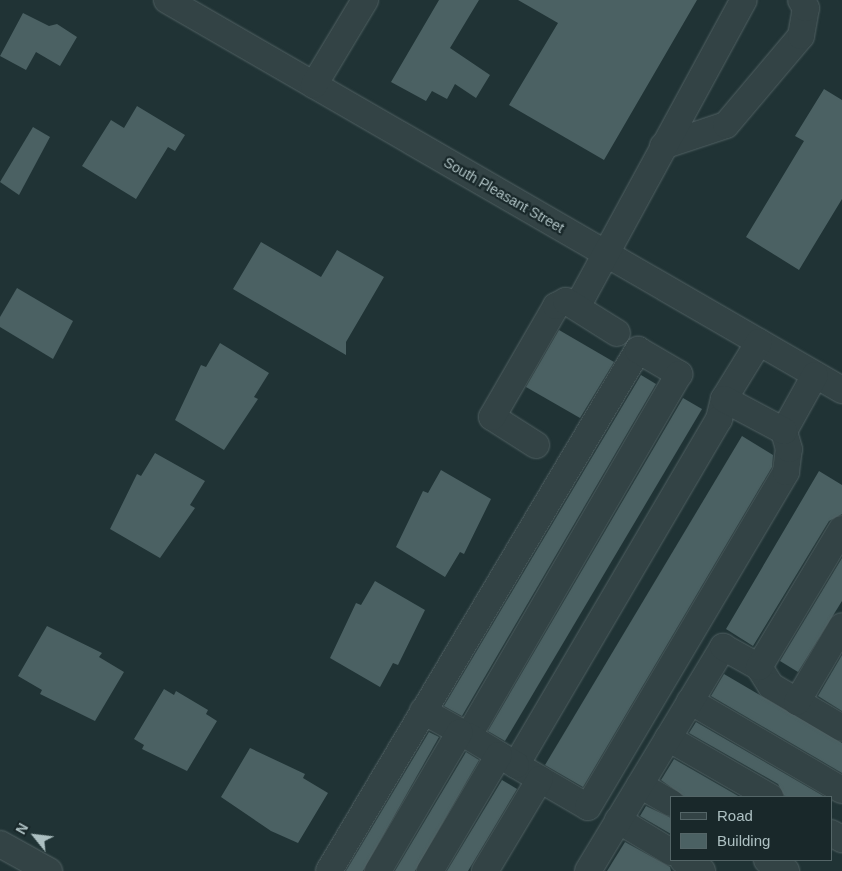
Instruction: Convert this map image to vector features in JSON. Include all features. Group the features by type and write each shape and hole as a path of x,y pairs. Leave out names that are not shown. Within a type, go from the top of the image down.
{"street":[{"name":"South Pleasant Street","path":"167,0 842,390"},
{"path":"314,85 365,0"},
{"path":"577,307 744,0"},
{"path":"663,146 726,125 801,36 806,8 801,0"},
{"path":"536,445 492,417 556,306 566,301 617,333"},
{"path":"430,871 508,760 719,419 724,399 759,342"},
{"path":"328,871 638,350 678,374 464,734 378,871"},
{"path":"423,711 588,807 786,472 789,449 784,431 815,375"},
{"path":"724,399 784,431"},
{"path":"759,667 842,529"},
{"path":"797,702 838,642"},
{"path":"592,869 618,820 723,648 759,667 772,686 842,728"},
{"path":"690,701 842,790"},
{"path":"668,738 768,796"},
{"path":"485,871 540,779"},
{"path":"640,784 670,802"},
{"path":"618,820 670,851"},
{"path":"0,844 50,871"},
{"path":"686,861 702,871"},
{"path":"769,861 786,871"}],"building":[{"path":"439,0 479,0 450,48 490,75 476,98 455,84 447,99 432,91 426,101 391,82"},
{"path":"518,0 697,0 604,160 509,105 558,23"},
{"path":"23,13 49,26 57,24 77,37 60,66 36,52 26,70 0,56"},
{"path":"824,89 842,100 842,199 799,270 746,237 804,141 795,136"},
{"path":"137,106 185,135 175,151 168,147 136,199 82,166 111,120 124,128"},
{"path":"33,127 50,137 19,195 0,182"},
{"path":"261,242 321,277 337,250 384,277 346,342 346,355 233,289"},
{"path":"17,288 73,321 53,359 0,327 0,317"},
{"path":"559,330 614,362 580,418 526,387"},
{"path":"220,343 269,373 254,397 258,399 224,450 175,420 201,365 206,367"},
{"path":"641,375 656,384 462,716 444,706"},
{"path":"683,398 702,409 505,741 488,731"},
{"path":"742,436 773,455 772,467 583,787 545,765"},
{"path":"155,453 205,481 190,505 195,508 160,558 110,529 137,474 141,476"},
{"path":"441,470 491,499 464,554 460,552 445,577 396,547 423,491 428,493"},
{"path":"819,471 842,485 842,514 829,521 753,646 726,629"},
{"path":"842,558 842,601 798,672 780,661"},
{"path":"375,581 425,610 398,665 393,663 380,687 330,658 356,603 361,605"},
{"path":"47,626 102,653 99,657 124,672 95,721 40,694 42,690 18,676"},
{"path":"842,655 842,711 818,696"},
{"path":"724,674 842,743 842,773 711,696"},
{"path":"164,689 174,695 176,691 208,710 206,714 217,721 187,771 142,749 144,745 134,739"},
{"path":"696,722 823,796 784,796 778,784 689,733"},
{"path":"429,732 439,737 363,871 346,871"},
{"path":"250,748 305,774 303,778 328,793 298,843 271,831 221,797"},
{"path":"466,752 479,760 415,871 395,871"},
{"path":"674,759 738,796 684,796 661,780"},
{"path":"502,780 517,789 468,871 447,871"},
{"path":"646,806 670,818 670,833 640,816"},
{"path":"625,842 670,867 671,871 607,871"}]}
